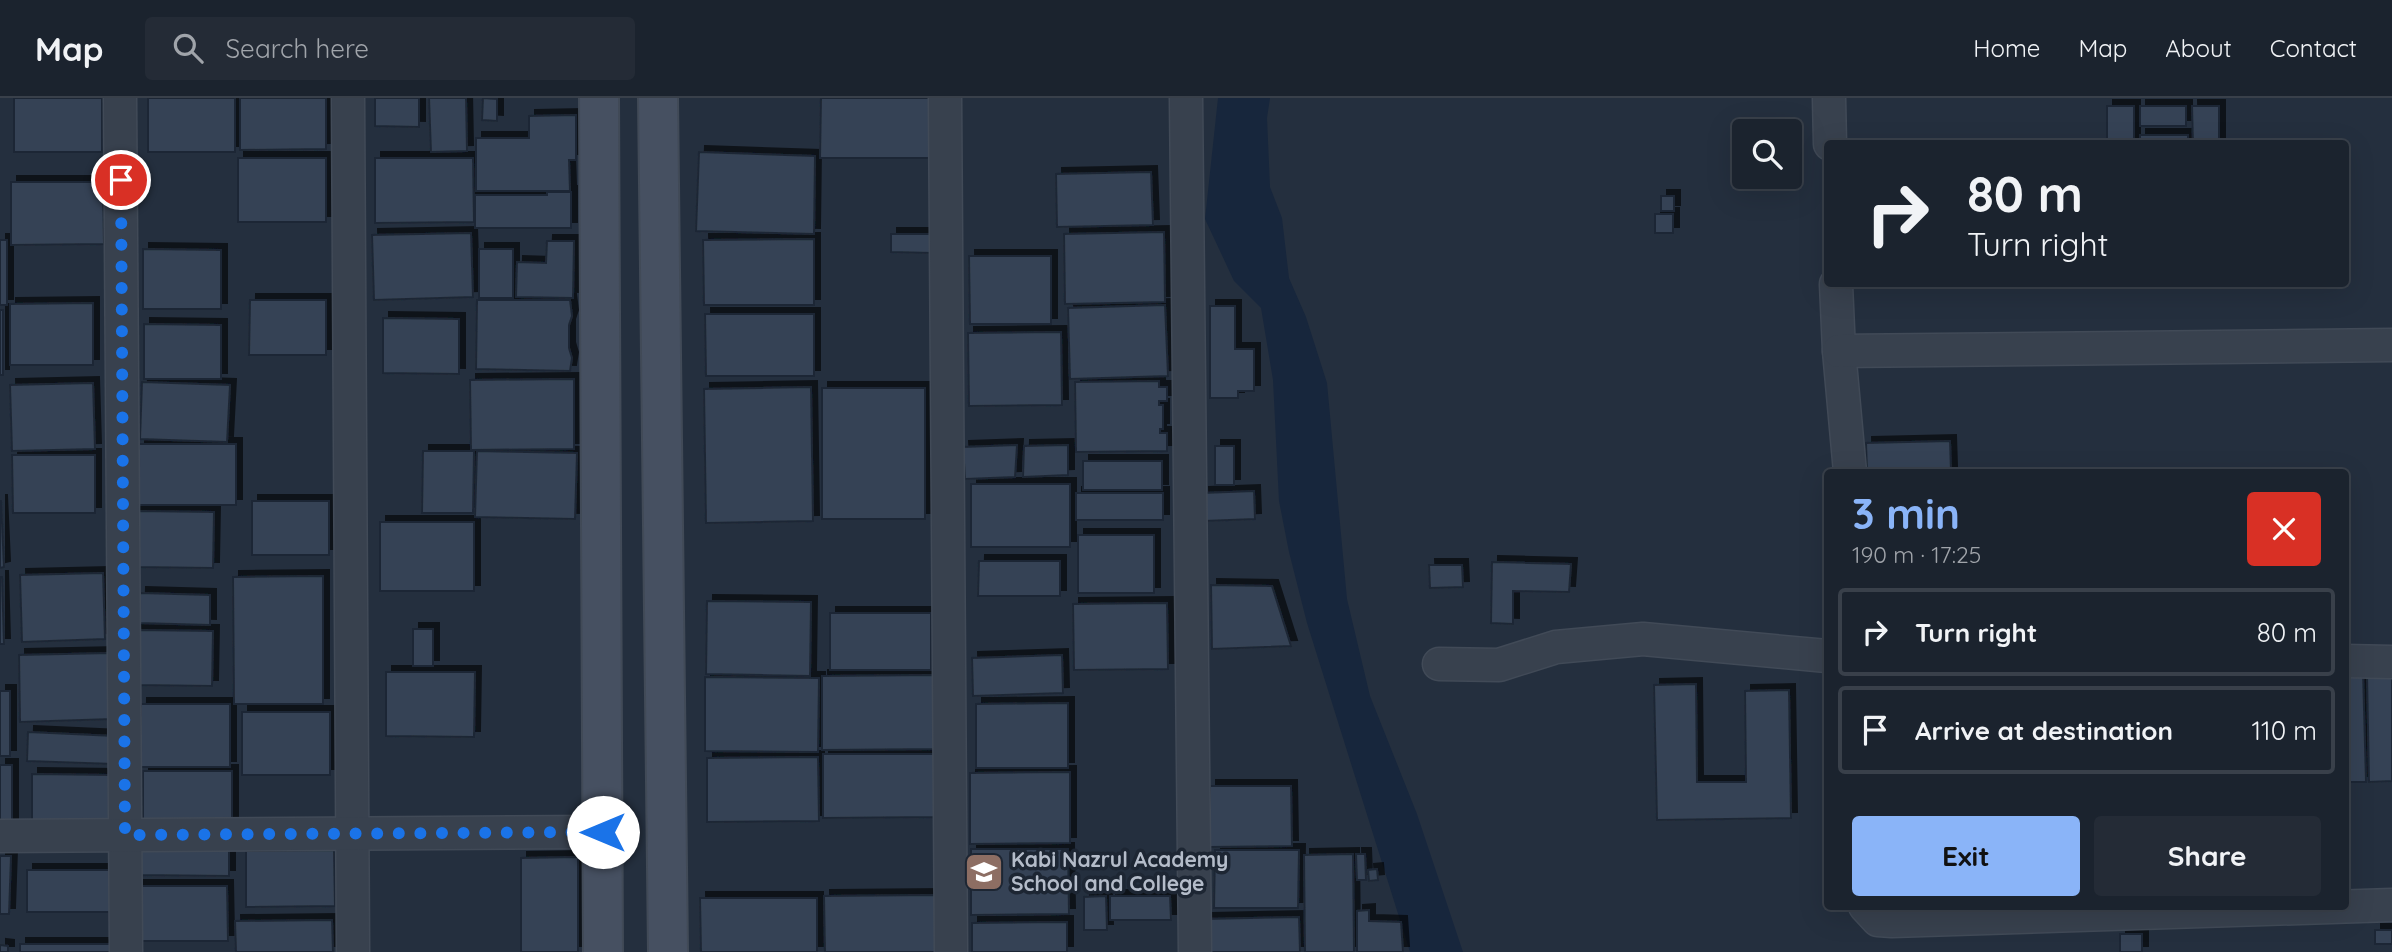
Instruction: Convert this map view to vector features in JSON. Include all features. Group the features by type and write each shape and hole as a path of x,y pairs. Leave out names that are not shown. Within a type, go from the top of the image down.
{"street":[{"path":"120,98 126,952"},
{"path":"348,98 353,952"},
{"path":"599,98 603,952"},
{"path":"658,98 668,952"},
{"path":"945,98 951,952"},
{"path":"1186,98 1195,952"},
{"path":"1829,98 1830,140"},
{"path":"1836,287 1850,469"},
{"path":"1839,351 2392,345"},
{"path":"1439,664 1499,665 1556,647 1643,639 1824,656"},
{"path":"2349,661 2392,662"},
{"path":"0,836 603,832"},
{"path":"2349,906 2392,905"},
{"path":"1869,910 1878,920 1892,921 2236,910"}],"water":[{"path":"1218,98 1270,98 1267,118 1270,187 1282,218 1289,278 1306,317 1327,383 1347,599 1370,696 1417,814 1463,952 1410,952 1307,623 1279,501 1273,380 1261,308 1234,281 1205,219"}],"building":[{"path":"14,98 102,98 102,152 14,152"},
{"path":"148,98 235,98 235,152 148,152"},
{"path":"240,98 326,98 326,149 240,150"},
{"path":"375,98 419,98 419,127 375,126"},
{"path":"429,98 466,98 467,151 431,152"},
{"path":"483,98 497,99 497,121 482,120"},
{"path":"821,98 930,98 930,158 820,158"},
{"path":"2107,106 2134,106 2134,140 2107,140"},
{"path":"2140,106 2186,106 2186,126 2140,126"},
{"path":"2192,106 2219,106 2219,140 2193,140"},
{"path":"576,115 576,160 569,160 570,191 476,191 476,138 529,138 529,116"},
{"path":"2140,135 2188,135 2188,140 2140,140"},
{"path":"699,152 815,156 814,234 696,231"},
{"path":"238,158 326,158 326,222 238,222"},
{"path":"375,158 473,158 474,222 375,223"},
{"path":"1151,172 1153,225 1057,227 1056,174"},
{"path":"11,182 103,182 104,244 11,245"},
{"path":"547,192 571,192 571,228 475,228 475,195 547,195"},
{"path":"1661,196 1674,196 1674,211 1661,211"},
{"path":"1655,214 1673,214 1673,233 1655,233"},
{"path":"1164,232 1165,302 1065,304 1064,234"},
{"path":"471,233 473,297 374,300 372,235"},
{"path":"891,234 932,234 932,253 891,252"},
{"path":"814,239 814,305 704,305 703,240"},
{"path":"0,240 7,240 7,305 0,305"},
{"path":"547,241 574,241 573,298 516,297 517,262 546,263"},
{"path":"143,249 221,250 221,309 143,309"},
{"path":"479,249 513,249 513,298 479,298"},
{"path":"969,256 1051,256 1051,324 970,324"},
{"path":"250,300 326,300 326,355 249,355"},
{"path":"477,300 570,300 570,371 476,369"},
{"path":"93,303 93,365 10,365 10,304"},
{"path":"1165,305 1168,376 1070,379 1068,308"},
{"path":"1210,306 1235,306 1235,349 1254,349 1254,391 1238,391 1238,398 1210,398"},
{"path":"0,310 3,310 3,375 0,375"},
{"path":"705,314 814,314 814,376 706,376"},
{"path":"383,318 459,319 459,374 383,373"},
{"path":"144,324 221,325 221,379 144,379"},
{"path":"1061,332 1062,405 969,406 968,333"},
{"path":"574,379 574,449 471,450 470,380"},
{"path":"1159,381 1159,387 1167,387 1167,401 1159,401 1159,405 1163,405 1163,429 1160,429 1160,433 1167,433 1167,451 1076,452 1075,382"},
{"path":"142,382 230,385 227,442 140,439"},
{"path":"93,383 95,449 12,451 10,385"},
{"path":"811,387 813,521 706,523 704,389"},
{"path":"822,388 925,388 925,519 822,519"},
{"path":"1950,441 1951,469 1867,469 1866,443"},
{"path":"139,444 236,444 236,505 139,505"},
{"path":"1017,445 1015,477 965,479 963,447"},
{"path":"1068,445 1068,475 1023,477 1024,446"},
{"path":"1215,446 1234,446 1234,485 1215,485"},
{"path":"423,451 474,451 473,513 422,513"},
{"path":"477,451 577,453 575,519 475,517"},
{"path":"12,455 95,455 95,513 13,513"},
{"path":"1083,461 1162,461 1162,490 1083,490"},
{"path":"971,484 1070,484 1070,547 971,547"},
{"path":"1254,491 1255,519 1204,521 1203,493"},
{"path":"1076,493 1163,493 1163,520 1076,520"},
{"path":"0,501 4,567 0,568"},
{"path":"252,501 329,501 329,555 252,555"},
{"path":"135,511 214,512 213,568 134,567"},
{"path":"380,522 474,522 474,591 380,591"},
{"path":"1078,535 1154,535 1154,593 1078,593"},
{"path":"979,561 1060,561 1060,596 978,596"},
{"path":"1492,562 1571,564 1569,592 1513,591 1513,624 1491,623"},
{"path":"1429,565 1462,565 1463,587 1430,588"},
{"path":"103,573 105,639 22,642 20,575"},
{"path":"323,576 323,704 234,704 233,577"},
{"path":"2,577 4,644 0,644"},
{"path":"1211,585 1272,586 1291,646 1212,649"},
{"path":"140,593 210,595 210,625 139,623"},
{"path":"707,601 811,602 810,676 706,674"},
{"path":"1167,603 1168,669 1074,670 1073,604"},
{"path":"830,613 931,613 931,670 830,670"},
{"path":"413,629 433,629 433,666 413,666"},
{"path":"136,630 213,631 212,686 136,685"},
{"path":"111,653 113,719 20,722 19,655"},
{"path":"1062,655 1063,693 973,696 972,658"},
{"path":"386,672 475,672 474,737 386,736"},
{"path":"2363,672 2366,782 2349,782 2349,673"},
{"path":"2392,673 2392,781 2369,782 2367,674"},
{"path":"939,675 940,749 822,750 822,676"},
{"path":"705,677 819,678 818,752 705,751"},
{"path":"1696,684 1697,782 1746,782 1745,691 1789,690 1791,818 1657,820 1654,685"},
{"path":"0,691 10,691 10,756 0,756"},
{"path":"1068,703 1068,768 976,768 976,704"},
{"path":"141,704 230,704 230,767 140,767"},
{"path":"242,712 330,712 330,775 242,775"},
{"path":"28,732 115,736 114,764 27,761"},
{"path":"823,754 936,754 936,817 823,818"},
{"path":"818,757 819,821 707,822 707,758"},
{"path":"0,765 12,765 12,829 0,829"},
{"path":"143,771 232,771 232,833 143,833"},
{"path":"1070,772 1070,843 970,844 970,773"},
{"path":"32,774 111,775 111,828 32,828"},
{"path":"1210,786 1291,786 1292,846 1210,847"},
{"path":"138,844 229,844 229,876 138,875"},
{"path":"971,849 1068,849 1069,914 971,915"},
{"path":"334,850 335,906 246,907 246,851"},
{"path":"1215,850 1299,850 1298,908 1214,908"},
{"path":"1353,854 1354,952 1305,952 1304,855"},
{"path":"1356,854 1365,854 1366,880 1357,880"},
{"path":"0,856 11,856 9,914 0,914"},
{"path":"578,857 578,952 521,952 521,858"},
{"path":"1377,869 1378,880 1369,881 1368,870"},
{"path":"27,870 111,870 112,912 27,912"},
{"path":"138,886 227,886 228,941 138,941"},
{"path":"937,895 938,952 825,952 824,896"},
{"path":"1106,896 1107,930 1084,930 1084,897"},
{"path":"1110,896 1170,896 1171,920 1110,920"},
{"path":"700,898 817,898 817,952 701,952"},
{"path":"1369,910 1369,921 1401,922 1403,952 1357,952 1357,911"},
{"path":"1299,917 1300,952 1207,952 1206,919"},
{"path":"332,920 333,952 236,952 235,921"},
{"path":"1067,922 1067,952 972,952 972,923"},
{"path":"2375,930 2392,930 2392,944 2375,944"},
{"path":"2120,934 2142,934 2142,952 2120,952"},
{"path":"20,944 113,944 113,952 20,952"},
{"path":"0,945 8,946 8,952 0,952"}],"place":[{"name":"Kabi Nazrul Academy School and College","path":"984,872"}],"route":[{"path":"121,180 125,835 603,832"}]}
